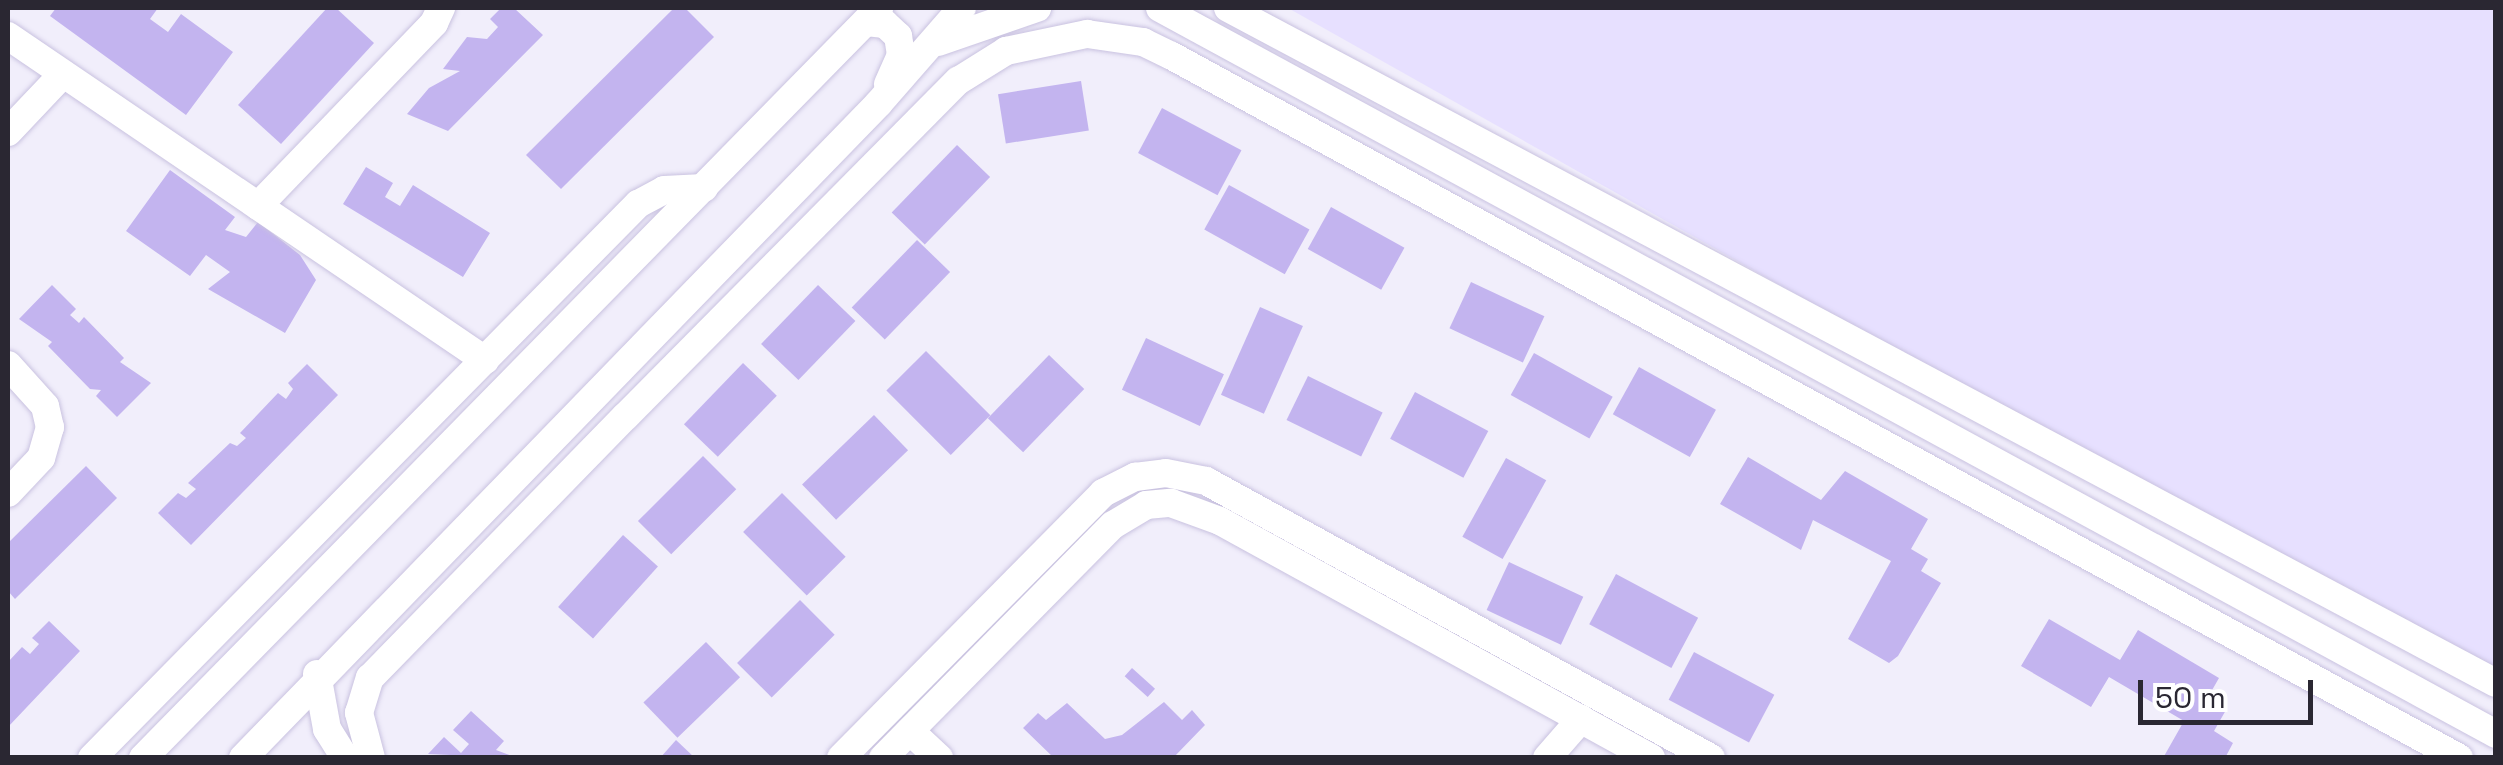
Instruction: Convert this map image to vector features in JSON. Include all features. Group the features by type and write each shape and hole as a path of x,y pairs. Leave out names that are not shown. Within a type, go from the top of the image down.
{"street":[{"path":"258,206 434,23 441,8"},
{"path":"243,758 317,674 879,103 962,8"},
{"path":"928,47 1037,8"},
{"path":"1160,8 2496,734"},
{"path":"1228,8 2496,683"},
{"path":"143,758 873,15 901,46 879,103"},
{"path":"372,758 359,713 370,678 626,416 958,82 1006,51 1088,34 1143,42 1172,56 2459,758"},
{"path":"8,36 485,360"},
{"path":"1333,101 1350,73"},
{"path":"8,132 64,74"},
{"path":"92,758 638,204 664,190 704,188"},
{"path":"8,365 44,406 50,427 41,458 8,494"},
{"path":"842,758 1103,494 1135,477 1166,472 1206,480 1711,758"},
{"path":"884,758 1113,525 1134,510 1171,503 1220,521 1652,758"},
{"path":"317,674 327,729 345,758"},
{"path":"1548,758 1581,719"},
{"path":"910,731 939,758"}],"shaded area":[{"path":"1288,8 2495,8 2495,688"}],"building":[{"path":"56,8 158,8 150,19 168,32 181,14 233,52 186,115 50,16"},
{"path":"327,8 336,8 374,43 281,144 238,105"},
{"path":"501,8 514,8 543,35 448,131 407,114 429,88 460,71 443,69 467,37 487,39 498,27 490,19"},
{"path":"674,8 685,8 714,37 561,189 526,155"},
{"path":"1081,81 1089,130 1006,144 998,94"},
{"path":"1162,108 1241,150 1218,195 1138,153"},
{"path":"957,145 990,177 925,245 892,213"},
{"path":"366,167 393,183 385,197 400,206 413,185 490,233 463,277 343,204"},
{"path":"170,170 235,217 225,230 246,237 258,222 300,255 316,280 285,333 208,289 230,272 206,255 190,276 126,231"},
{"path":"1229,185 1309,230 1285,274 1204,230"},
{"path":"1331,207 1404,248 1381,290 1308,249"},
{"path":"917,240 950,272 885,340 852,308"},
{"path":"1471,282 1544,316 1523,362 1449,328"},
{"path":"52,285 76,309 70,315 79,323 84,317 124,358 120,362 151,383 117,417 96,396 101,390 90,389 48,346 52,342 19,319"},
{"path":"818,285 855,321 798,380 761,344"},
{"path":"1260,307 1303,326 1264,414 1221,395"},
{"path":"1146,338 1224,374 1200,426 1122,390"},
{"path":"926,351 990,415 951,455 886,391"},
{"path":"1534,353 1613,397 1589,439 1511,395"},
{"path":"1049,355 1084,389 1023,452 988,418"},
{"path":"743,363 777,396 718,457 684,424"},
{"path":"307,364 338,395 191,545 158,513 178,493 186,498 196,489 188,483 230,443 237,446 246,438 240,433 278,393 286,399 293,389 288,383"},
{"path":"1639,367 1716,410 1690,457 1613,414"},
{"path":"1308,376 1383,412 1361,456 1287,420"},
{"path":"1415,392 1488,431 1463,478 1390,439"},
{"path":"874,415 908,450 836,520 802,484"},
{"path":"703,456 736,489 671,554 638,521"},
{"path":"1748,457 1821,500 1845,471 1928,519 1911,549 1928,559 1921,571 1941,583 1898,656 1889,663 1848,639 1891,561 1813,520 1801,550 1720,504"},
{"path":"1506,458 1546,480 1503,559 1462,537"},
{"path":"86,466 117,498 15,599 8,591 8,543"},
{"path":"782,493 846,557 807,596 743,532"},
{"path":"623,535 658,566 593,639 558,607"},
{"path":"1509,562 1583,597 1561,645 1487,610"},
{"path":"1616,574 1698,618 1671,668 1589,624"},
{"path":"800,600 835,635 772,698 737,663"},
{"path":"2049,619 2120,660 2138,630 2219,678 2207,699 2226,710 2214,731 2233,743 2225,758 2163,758 2184,721 2109,677 2091,707 2021,666"},
{"path":"49,621 80,651 8,727 8,662 22,647 30,654 39,644 32,638"},
{"path":"706,642 740,677 677,738 643,702"},
{"path":"1694,652 1774,695 1749,742 1669,700"},
{"path":"1132,668 1155,689 1148,697 1125,676"},
{"path":"1164,702 1182,720 1192,710 1205,725 1173,758 1054,758 1023,728 1038,713 1046,720 1067,703 1105,739 1122,735"},
{"path":"471,711 504,741 496,750 517,758 428,754 444,737 461,753 469,744 453,730"},
{"path":"676,740 695,758 660,758"}]}
